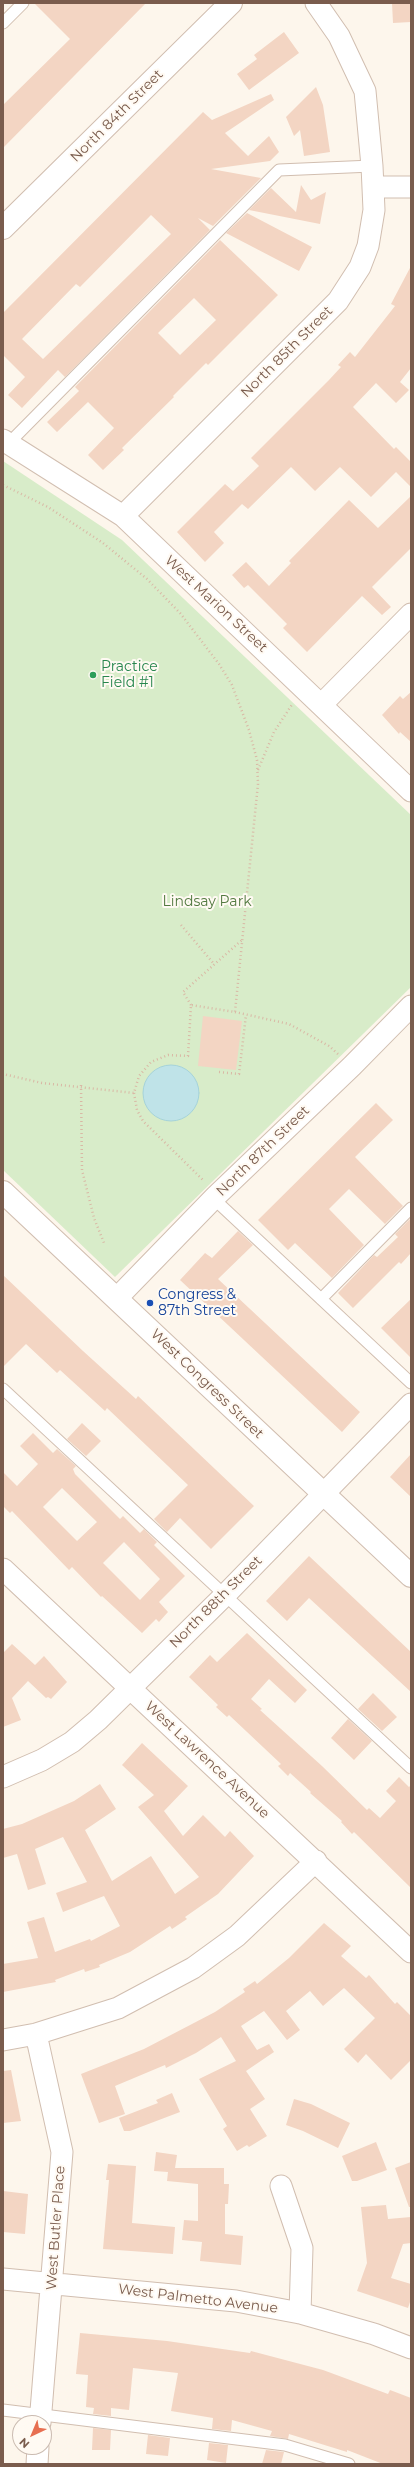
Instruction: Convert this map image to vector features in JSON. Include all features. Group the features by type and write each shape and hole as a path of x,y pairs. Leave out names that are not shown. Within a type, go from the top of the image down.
{"street":[{"name":"North 84th Street","path":"3,228 231,3"},
{"name":"North 85th Street","path":"123,516 323,317 350,285 360,267 368,246 374,210 372,166 365,91 339,36 316,3"},
{"path":"373,187 411,187"},
{"name":"West Marion Street","path":"6,442 123,516 322,704 411,791"},
{"path":"322,704 411,614"},
{"name":"North 87th Street","path":"116,1298 214,1199 352,1066 411,1006"},
{"name":"West Congress Street","path":"3,1192 322,1494 411,1576"},
{"name":"North 88th Street","path":"3,1777 42,1760 72,1742 130,1688 224,1596 411,1404"},
{"name":"West Lawrence Avenue","path":"3,1569 316,1861 411,1952"},
{"path":"3,2040 36,2034 118,2008 193,1968 238,1936 316,1861"},
{"name":"West Butler Place","path":"36,2034 62,2152 40,2415"},
{"path":"281,2186 302,2248 300,2313"},
{"name":"West Palmetto Avenue","path":"3,2279 236,2301 300,2313 374,2334 411,2348"}],"lane":[{"path":"3,23 24,3"},
{"path":"6,442 279,170 372,166"},
{"path":"214,1199 411,1383"},
{"path":"321,1299 411,1208"},
{"path":"3,1390 411,1768"},
{"path":"3,2410 26,2415"},
{"path":"52,2419 285,2445 349,2464"}],"path":[{"path":"3,485 48,507 103,544 147,579 180,613 219,664 232,685 249,730 257,760 258,771 258,784 235,1012"},
{"path":"258,771 274,732 293,703"},
{"path":"181,925 214,964"},
{"path":"203,1180 143,1121 137,1110 134,1093 139,1076 151,1062 168,1056 188,1056 191,1005 183,992 242,940"},
{"path":"191,1005 235,1012 289,1024 329,1046 352,1066"},
{"path":"219,1072 239,1074 246,1015"},
{"path":"3,1074 42,1083 81,1085 134,1093"},
{"path":"81,1085 82,1170 94,1218 104,1243"}],"green space":[{"name":"Lindsay Park","path":"3,461 122,540 411,815 411,987 115,1277 3,1170"}],"water":[{"path":"165,1065 177,1065 187,1069 195,1077 199,1087 199,1099 195,1109 187,1117 177,1121 165,1121 155,1117 147,1109 143,1099 143,1087 147,1077 155,1069"}],"building":[{"path":"34,3 146,3 3,148 3,105 70,39"},
{"path":"392,3 411,3 411,22 393,23"},
{"path":"284,32 299,53 249,90 237,74 257,59 254,55"},
{"path":"316,87 323,105 330,152 304,156 300,130 294,136 286,117"},
{"path":"271,94 274,100 225,133 248,156 269,136 279,152 270,161 211,169 261,178 213,226 198,218 210,230 65,377 58,370 22,408 8,395 25,377 3,355 3,313 203,112 212,120","holes":["151,215 171,234 43,359 22,339 76,284 80,287"]},
{"path":"301,185 311,200 326,192 320,224 249,210 271,188 296,212"},
{"path":"247,213 312,247 299,271 226,233"},
{"path":"220,240 278,295 208,365 206,363 173,396 174,397 122,448 124,450 103,470 88,455 114,428 88,402 57,432 47,422 79,391 75,387","holes":["194,298 216,320 180,355 158,333"]},
{"path":"411,266 411,368 400,382 409,390 396,403 376,383 353,407 394,449 396,447 411,462 411,487 396,472 371,497 340,467 315,491 291,467 248,509 242,504 214,532 224,543 205,562 177,532 225,484 233,491 259,466 251,458 329,380 341,367 338,365 350,352 355,357 395,306 391,304"},
{"path":"411,496 411,548 372,587 391,607 382,615 362,596 307,652 283,628 287,624 248,585 244,588 232,575 246,562 269,586 291,563 289,561 349,500 378,528"},
{"path":"411,692 411,742 400,732 399,734 382,715 400,696 403,699"},
{"path":"203,1016 242,1021 236,1070 198,1066"},
{"path":"376,1103 393,1120 355,1157 403,1206 385,1224 349,1189 329,1209 364,1245 332,1278 295,1243 288,1250 258,1220"},
{"path":"411,1218 411,1253 401,1264 399,1262 353,1308 338,1293 374,1255 377,1257 398,1237 395,1234"},
{"path":"238,1231 253,1245 218,1279 360,1412 342,1432 180,1280 205,1253 212,1258"},
{"path":"3,1275 136,1399 138,1396 254,1506 211,1549 180,1518 167,1532 154,1519 188,1485 107,1408 105,1411 60,1370 57,1373 26,1344 3,1367"},
{"path":"411,1299 411,1358 381,1328"},
{"path":"82,1423 101,1441 86,1456 67,1439"},
{"path":"33,1433 53,1453 57,1449 76,1466 73,1469 75,1474 120,1519 123,1516 140,1533 144,1529 157,1542 154,1545 185,1576 159,1602 168,1612 159,1622 156,1619 142,1633 102,1596 101,1597 72,1567 69,1570 12,1511 10,1513 3,1506 3,1472 17,1486 38,1464 20,1446","holes":["62,1488 97,1522 77,1541 43,1507","124,1542 160,1579 140,1600 103,1563"]},
{"path":"411,1454 411,1497 390,1477"},
{"path":"309,1556 411,1652 411,1692 309,1598 287,1621 266,1601"},
{"path":"247,1633 307,1690 295,1703 269,1679 251,1699 262,1709 260,1710 322,1766 367,1810 369,1808 380,1818 396,1801 386,1791 399,1777 409,1787 411,1785 411,1888 354,1832 352,1834 341,1822 342,1821 310,1793 311,1792 290,1773 288,1776 278,1766 281,1764 229,1715 227,1717 216,1707 218,1705 189,1677 210,1655 217,1662"},
{"path":"12,1644 35,1665 44,1656 67,1682 51,1699 48,1697 46,1698 28,1681 12,1698 21,1720 3,1727 3,1653"},
{"path":"373,1693 397,1717 382,1731 358,1709"},
{"path":"348,1719 372,1741 354,1760 331,1738"},
{"path":"142,1743 188,1786 164,1811 183,1836 203,1815 225,1837 230,1831 254,1856 218,1894 185,1917 187,1919 172,1929 170,1926 130,1952 99,1965 100,1967 85,1972 84,1969 55,1980 56,1982 3,1992 3,1964 38,1958 27,1922 44,1917 55,1952 90,1939 91,1941 120,1926 104,1896 63,1912 56,1893 87,1882 63,1837 35,1849 46,1884 28,1890 17,1854 3,1858 3,1829 22,1824 74,1801 100,1784 116,1809 85,1830 112,1881 151,1856 175,1894 199,1877 138,1807 154,1795 122,1765"},
{"path":"324,1923 351,1946 341,1956 366,1978 369,1975 395,2004 397,2002 411,2016 411,2060 391,2080 366,2054 358,2063 344,2049 375,2018 344,1988 323,2006 310,1991 286,2011 300,2030 287,2040 264,2011 241,2026 257,2050 269,2044 274,2052 246,2071 265,2099 250,2109 267,2136 249,2147 247,2145 237,2151 223,2129 227,2126 199,2079 236,2061 221,2037 196,2053 166,2068 165,2065 115,2086 125,2114 99,2123 81,2074 144,2049 215,2012 245,1992 243,1989 255,1981 257,1984 289,1958"},
{"path":"11,2070 21,2121 3,2123 3,2071"},
{"path":"172,2093 180,2112 130,2131 124,2131 119,2118 158,2103 156,2100"},
{"path":"294,2099 311,2104 350,2123 338,2148 303,2131 286,2125"},
{"path":"376,2142 387,2170 357,2181 352,2181 342,2156"},
{"path":"156,2152 177,2155 175,2168 224,2168 224,2184 229,2184 228,2204 225,2204 225,2234 243,2236 241,2265 200,2261 202,2242 182,2240 184,2220 198,2221 198,2184 167,2181 168,2172 154,2171"},
{"path":"411,2162 411,2207 409,2207 395,2168"},
{"path":"108,2164 136,2166 132,2223 175,2227 173,2254 103,2249 109,2180 106,2180"},
{"path":"3,2191 28,2194 25,2234 3,2232"},
{"path":"386,2205 388,2219 411,2217 411,2243 403,2244 391,2278 411,2284 411,2299 408,2308 357,2291 367,2263 361,2207"},
{"path":"80,2333 167,2341 250,2353 251,2351 323,2370 388,2394 390,2390 411,2398 411,2464 383,2464 347,2450 347,2452 289,2434 288,2439 270,2436 272,2431 232,2420 231,2431 212,2429 213,2418 171,2411 178,2373 133,2368 129,2410 111,2408 111,2416 93,2414 94,2408 86,2407 88,2375 76,2374"},
{"path":"93,2428 111,2430 110,2450 92,2450"},
{"path":"148,2435 170,2438 168,2456 146,2454"},
{"path":"209,2443 228,2445 226,2463 207,2460"},
{"path":"266,2450 284,2452 281,2464 262,2464"}],"place":[{"name":"Practice Field #1","path":"93,675"},
{"name":"Congress & 87th Street","path":"150,1303"}]}
